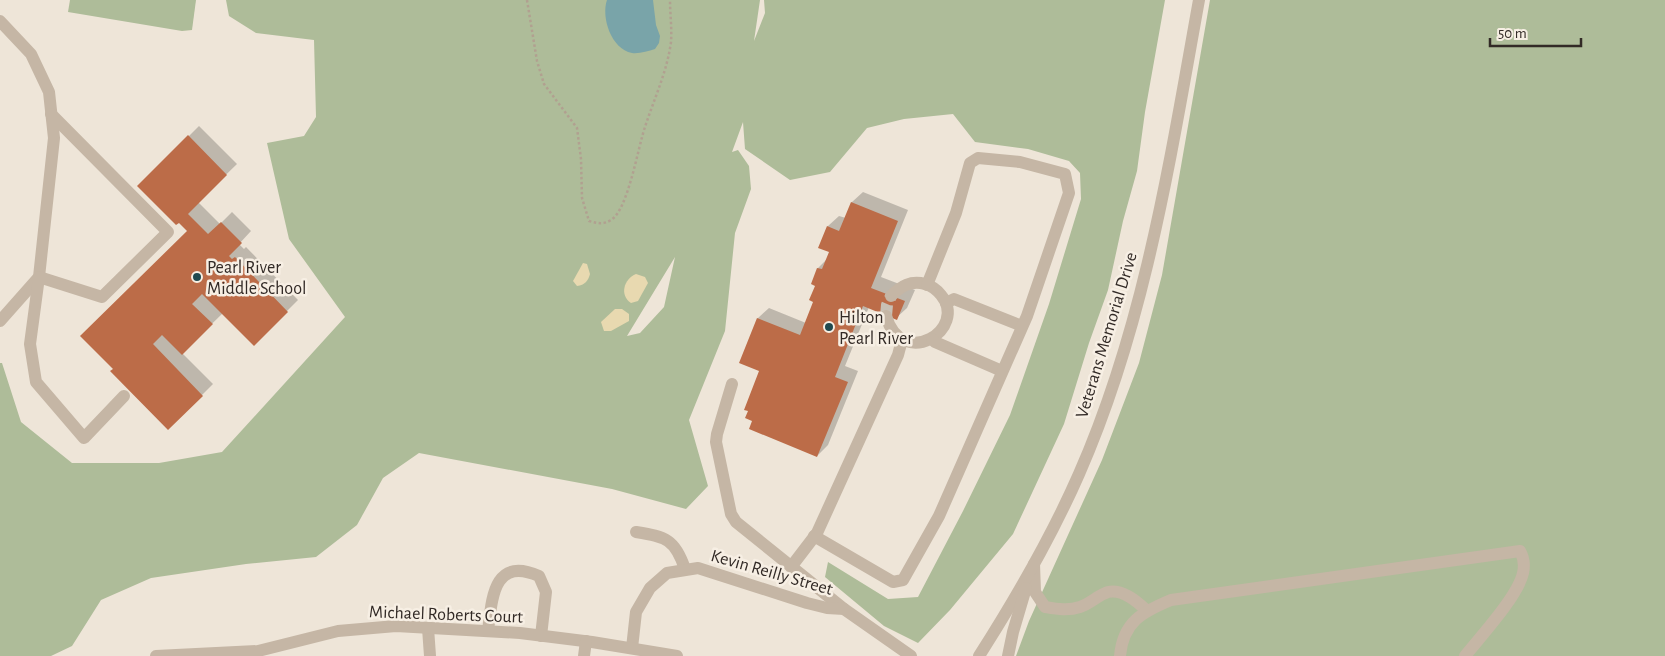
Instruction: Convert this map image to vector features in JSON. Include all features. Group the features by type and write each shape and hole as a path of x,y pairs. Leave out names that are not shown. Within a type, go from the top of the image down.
{"street":[{"name":"Veterans Memorial Drive","path":"979,656 1034,564 1065,504 1104,410 1127,339 1157,219 1199,0"},
{"path":"0,21 31,54 49,92 54,138 30,344 36,382 84,438 124,396"},
{"path":"39,277 102,297 168,232 51,114"},
{"path":"814,536 893,582 903,580 939,516 1022,326 1069,193 1065,174 1020,162 978,158 970,163 956,214 927,284"},
{"path":"0,321 39,277"},
{"path":"886,316 894,334 902,340 922,343 939,334 947,316 946,303 936,290 927,284 917,282 907,284 898,288 892,296"},
{"path":"946,303 954,299 1022,326"},
{"path":"932,339 1002,371"},
{"path":"791,567 814,536 898,355 902,340"},
{"path":"732,384 716,442 731,514 736,522 844,609"},
{"path":"636,532 659,536 666,540 679,552 685,569"},
{"path":"1120,656 1122,640 1131,624 1146,611 1171,600 1520,551 1524,559 1523,572 1517,589 1465,656"},
{"path":"1034,564 1035,592 1045,607 1075,609 1109,592 1119,593 1136,600 1146,611"},
{"path":"1008,656 1013,632 1034,564"},
{"name":"Kevin Reilly Street","path":"632,648 636,612 650,588 667,573 698,568 807,603 827,608 844,609 911,656"},
{"path":"488,632 492,594 499,580 511,572 526,570 539,576 546,592 541,636"},
{"name":"Michael Roberts Court","path":"156,656 258,651 338,631 396,626 541,636 677,656"},
{"path":"428,628 430,656"},
{"path":"584,656 586,642"}],"path":[{"path":"527,0 537,62 544,84 577,128 581,159 582,198 589,221 600,224 612,220 621,206 633,174 644,129 664,72 672,24 670,0"}],"green space":[{"path":"70,0 196,0 192,30 182,31 68,12"},
{"path":"226,0 760,0 754,41 765,13 764,0 1165,0 1145,112 1137,171 1123,221 1108,290 1089,343 1064,424 1013,534 950,610 918,643 884,626 825,577 828,562 888,599 918,597 1010,415 1049,304 1081,199 1080,173 1069,161 1028,149 975,142 953,114 904,119 867,128 830,172 790,180 745,149 743,122 732,152 738,150 749,166 751,189 735,233 725,331 689,420 708,486 686,509 612,489 419,453 383,478 357,525 316,557 246,564 151,578 101,600 72,646 51,656 0,656 0,363 2,363 21,422 72,463 159,463 222,452 345,317 289,239 267,143 304,136 316,117 314,40 256,33 229,16","holes":["675,257 664,307 640,333 627,336"]},
{"path":"1210,0 1665,0 1665,656 1016,656 1029,621 1102,460 1139,363 1162,275"}],"sand":[{"path":"583,263 587,264 590,274 586,282 577,286 573,281"},
{"path":"636,274 645,277 648,283 638,301 631,303 625,296 624,287 628,280"},
{"path":"615,309 622,309 629,314 629,321 611,331 604,331 601,322"}],"water":[{"path":"607,0 653,0 656,25 660,36 659,43 655,49 641,53 632,53 618,45 609,31 605,15"}],"building":[{"name":"Pearl River Middle School","path":"188,135 227,175 188,214 208,234 221,222 242,243 229,256 232,259 235,257 288,312 254,346 202,294 192,304 213,324 182,355 162,335 153,344 203,396 168,430 110,371 113,369 80,336 187,231 179,223 176,225 137,186"},
{"name":"Hilton Pearl River","path":"851,202 898,221 871,288 905,301 897,320 863,306 835,377 848,382 817,457 749,429 752,421 745,418 748,411 744,410 759,371 739,363 757,318 800,335 813,302 809,300 815,286 811,284 817,268 822,269 829,252 818,248 827,226 839,231"}],"tunnel":[{"path":"886,316 887,305 891,296"}],"place":[{"name":"Pearl River Middle School","path":"197,277"},
{"name":"Hilton Pearl River","path":"829,327"}]}
